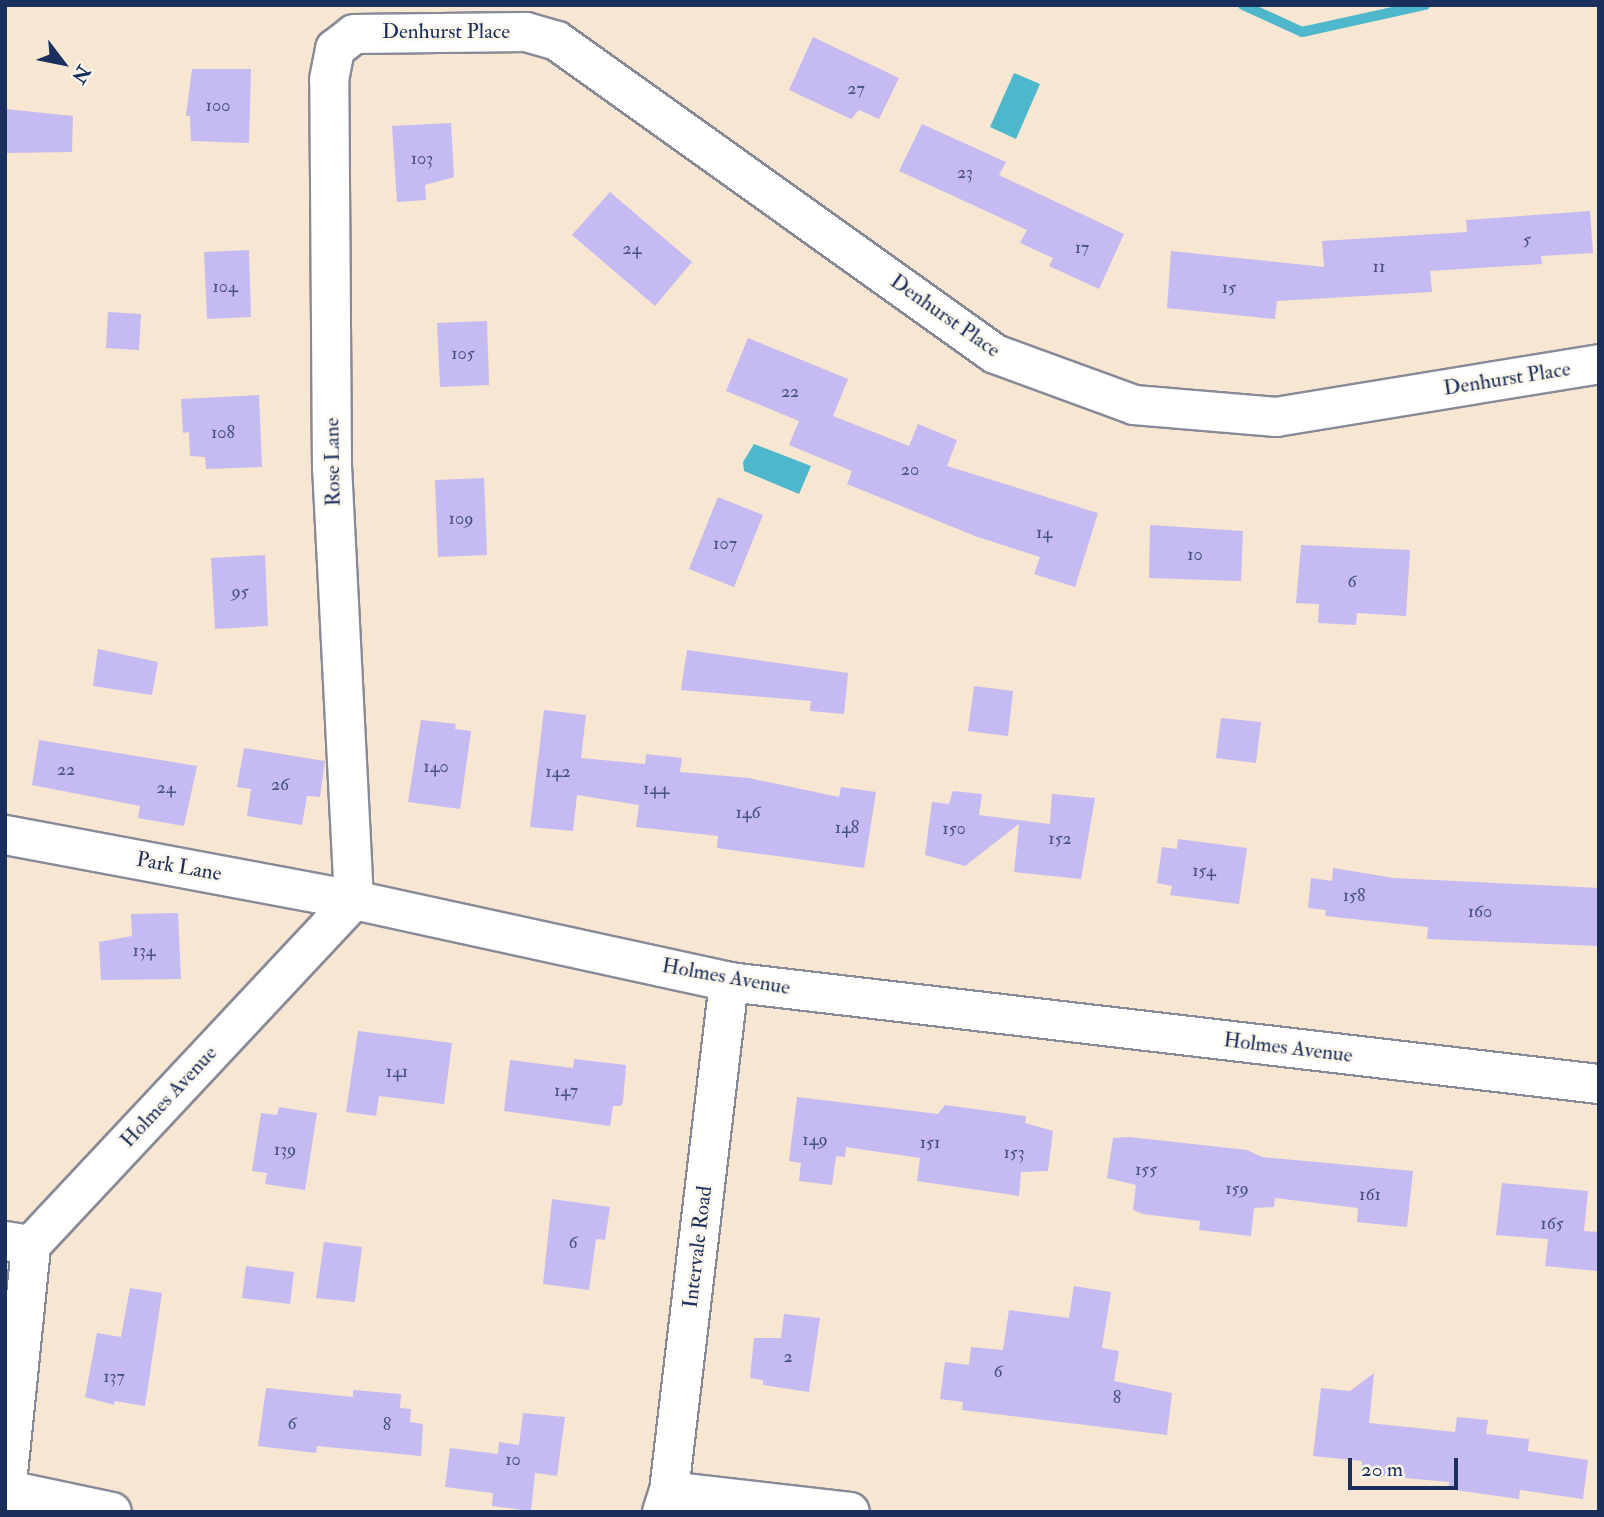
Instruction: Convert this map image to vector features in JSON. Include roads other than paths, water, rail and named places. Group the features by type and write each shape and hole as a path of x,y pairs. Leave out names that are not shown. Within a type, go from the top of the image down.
{"street":[{"name":"Denhurst Place","path":"354,34 526,32 557,41 995,354 1134,405 1276,417 1599,364"},
{"name":"Rose Lane","path":"354,34 335,49 329,80 332,468 354,900"},
{"name":"Park Lane","path":"5,835 354,900"},
{"name":"Holmes Avenue","path":"18,1243 354,900 729,982 1599,1084"},
{"name":"Intervale Road","path":"665,1501 729,982"},
{"path":"18,1243 7,1497 112,1512"},
{"path":"665,1501 850,1512"}],"water":[{"path":"1014,73 1040,84 1016,139 990,127"},
{"path":"754,444 811,466 799,494 744,471 743,462"}],"waterway":[{"path":"1243,5 1302,32 1425,5"}]}
